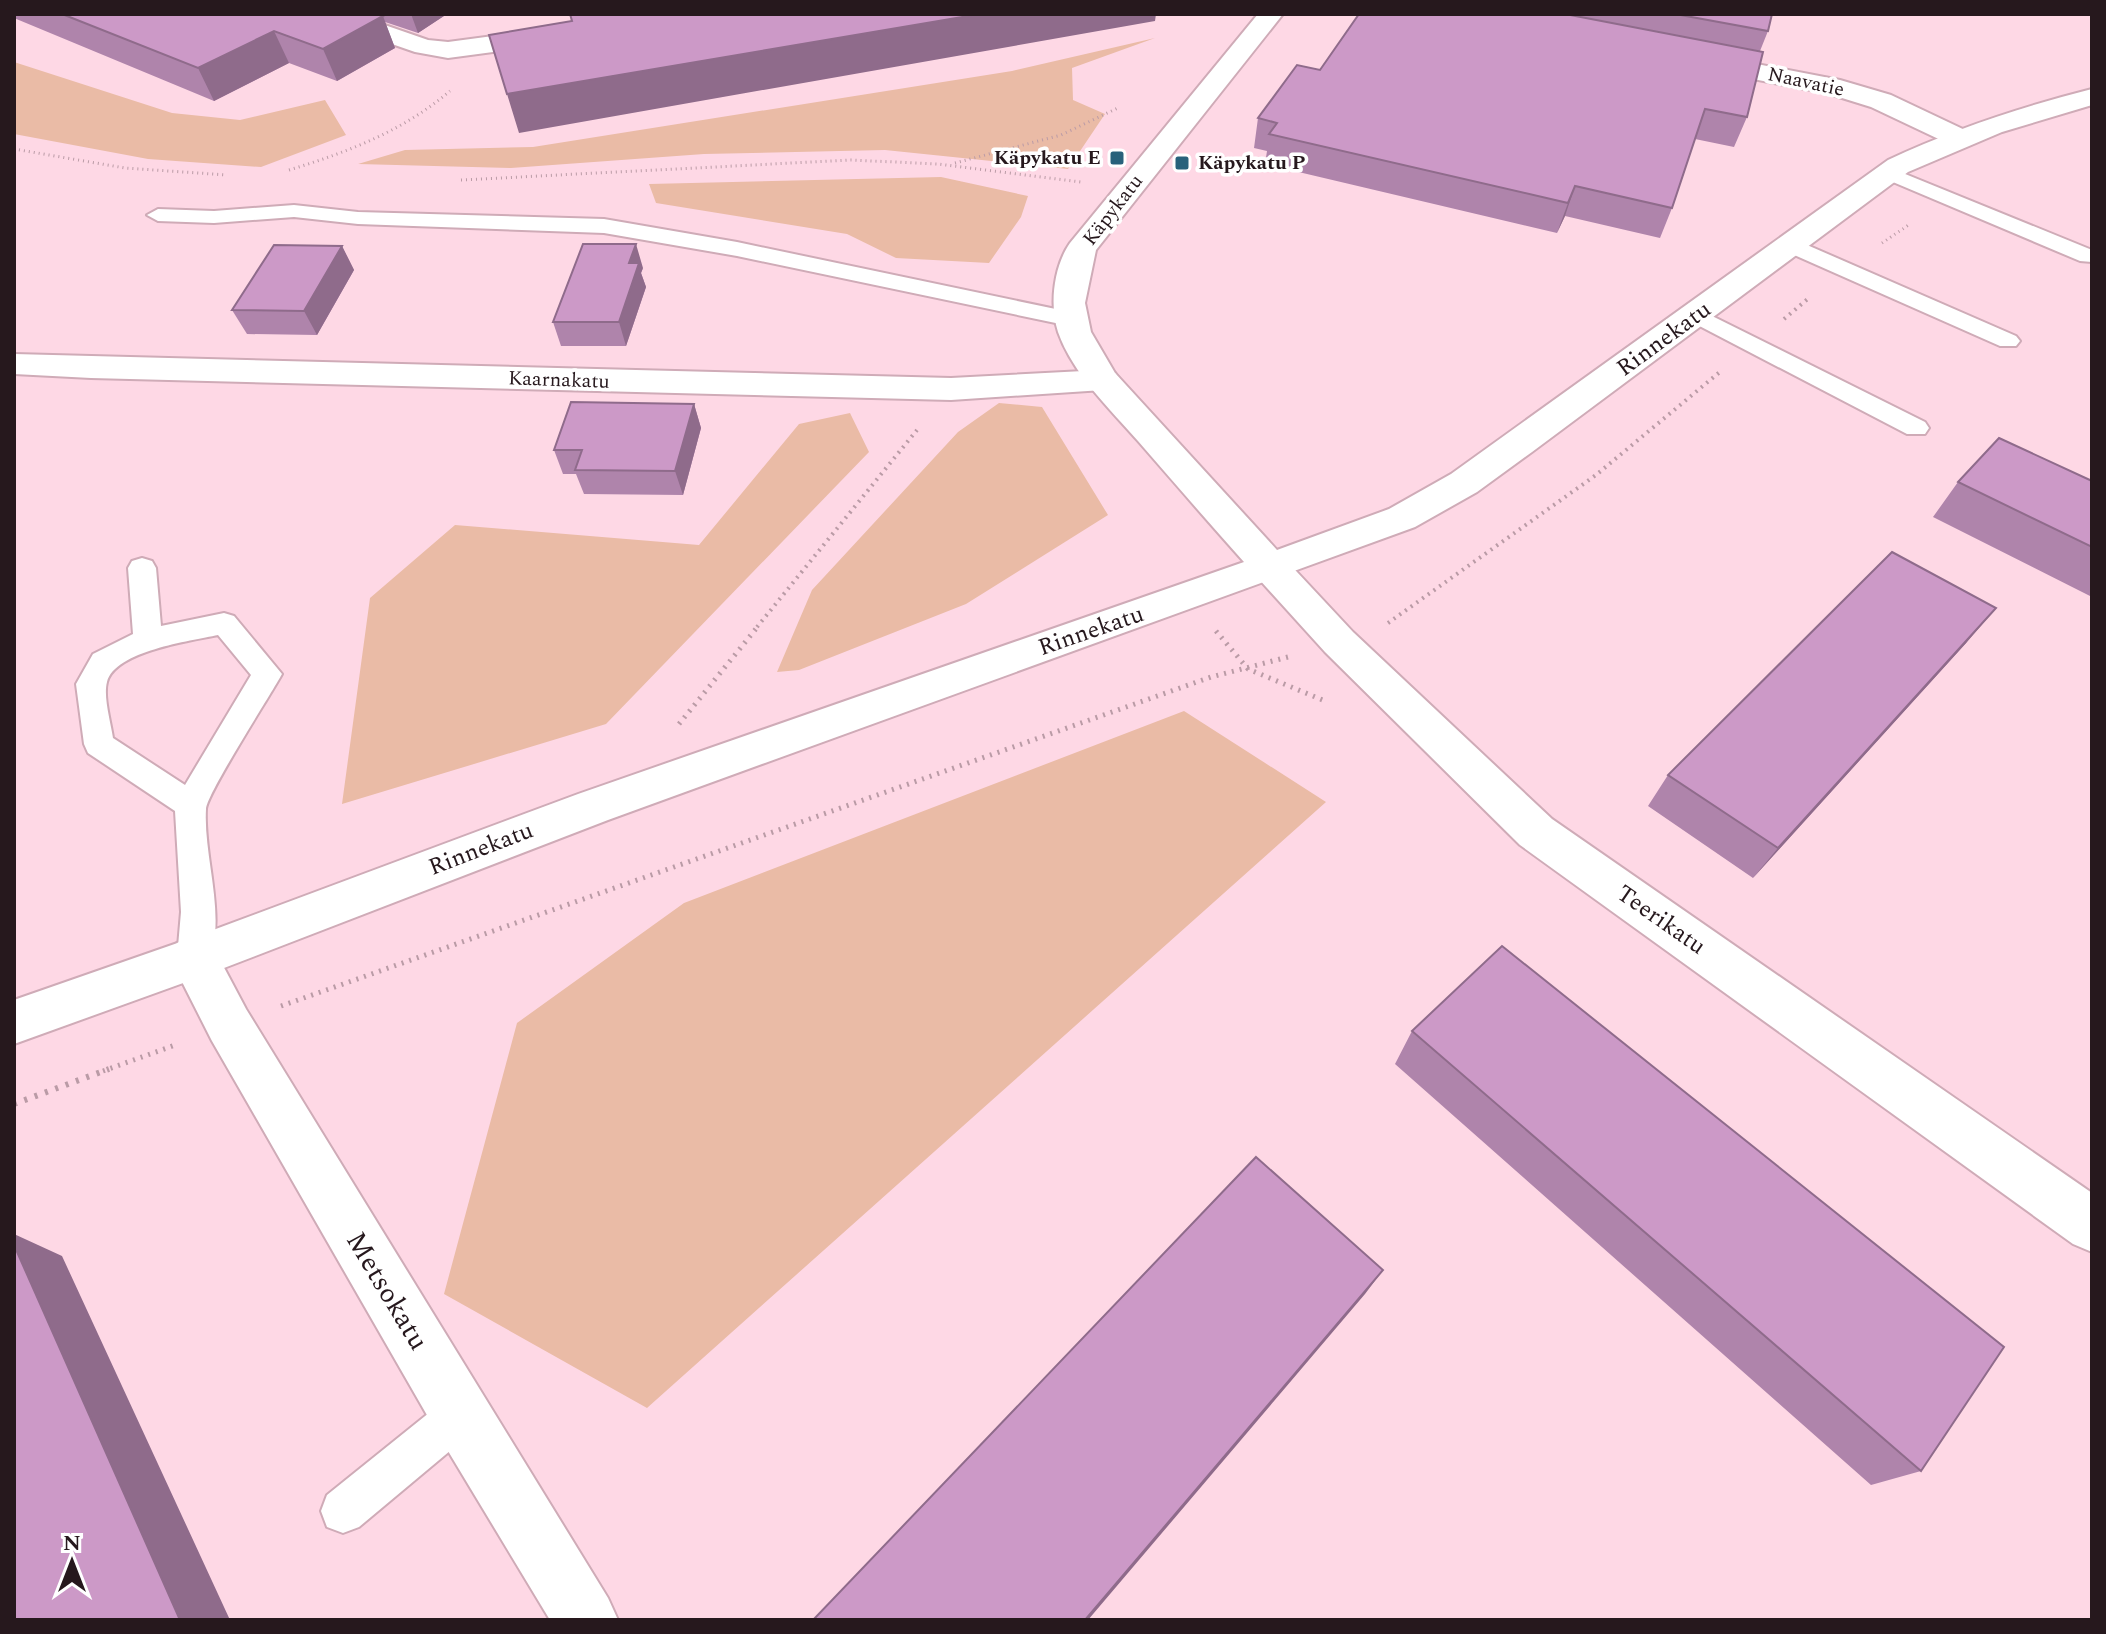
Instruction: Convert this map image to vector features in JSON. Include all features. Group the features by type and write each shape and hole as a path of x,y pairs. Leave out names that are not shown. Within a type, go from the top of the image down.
{"street":[{"path":"329,14 424,47 448,50 580,31"},
{"name":"Käpykatu","path":"1270,567 1103,380 1082,352 1070,319 1072,274 1081,249 1271,14"},
{"name":"Naavatie","path":"1676,56 1831,86 1881,101 1957,137"},
{"name":"Rinnekatu","path":"14,1022 194,958 593,807 1402,518 1464,483 1888,173 1957,137 2020,115 2092,97"},
{"name":"Kaarnakatu","path":"14,364 951,389 1103,380"},
{"name":"Teerikatu","path":"1270,567 1339,642 1536,832 2092,1225"},
{"name":"Metsokatu","path":"194,958 229,1025 460,1415 586,1620"}],"lane":[{"path":"1888,173 2088,256"},
{"path":"158,215 214,217 294,211 358,218 604,226 737,249 1070,319"},
{"path":"1791,245 2008,341"},
{"path":"1696,315 1916,428"},
{"path":"142,568 148,639"},
{"path":"190,805 99,744 91,684 103,662 148,639 224,623 267,674 190,805 198,912 194,958"},
{"path":"343,1511 460,1415"}],"path":[{"path":"281,173 332,158 436,104 457,84 475,48"},
{"path":"950,164 1061,135 1120,107"},
{"path":"14,149 125,168 230,175"},
{"path":"450,180 852,160 950,164 1081,181"},
{"path":"674,731 951,389"},
{"path":"14,1104 229,1025"}],"shaded area":[{"path":"1155,38 1072,68 1073,100 1105,114 1068,169 885,150 704,154 511,168 358,164 405,150 533,147 1012,71"},
{"path":"14,62 172,113 240,120 325,100 346,135 261,167 148,159 14,134"},
{"path":"941,177 1028,196 1021,217 989,263 896,258 847,234 656,203 649,184"},
{"path":"999,403 1042,407 1108,515 966,604 799,670 777,672 812,590 958,432"},
{"path":"850,413 869,452 606,724 342,804 370,598 455,525 699,545 799,424"},
{"path":"1184,711 1326,802 647,1408 444,1294 517,1023 684,903"}],"building":[{"path":"62,14 383,16 323,49 274,31 198,68"},
{"path":"570,14 980,14 507,94 489,35 572,21"},
{"path":"1359,14 1565,14 1763,52 1747,117 1705,109 1672,208 1575,186 1568,203 1269,134 1277,123 1258,118 1297,65 1320,70"},
{"path":"1675,14 1772,14 1768,31"},
{"path":"583,244 636,244 629,263 639,263 619,322 553,322"},
{"path":"274,245 342,246 304,311 232,310"},
{"path":"571,402 694,404 675,471 575,470 582,450 554,450"},
{"path":"1999,438 2092,481 2092,547 1958,482"},
{"path":"1892,552 1996,608 1778,848 1668,775"},
{"path":"1502,946 2004,1347 1921,1471 1412,1031"},
{"path":"1256,1157 1383,1270 1085,1620 813,1620"},
{"path":"14,1245 180,1620 14,1620"}],"place":[{"name":"Käpykatu E","path":"1117,158"},
{"name":"Käpykatu P","path":"1182,163"}]}
